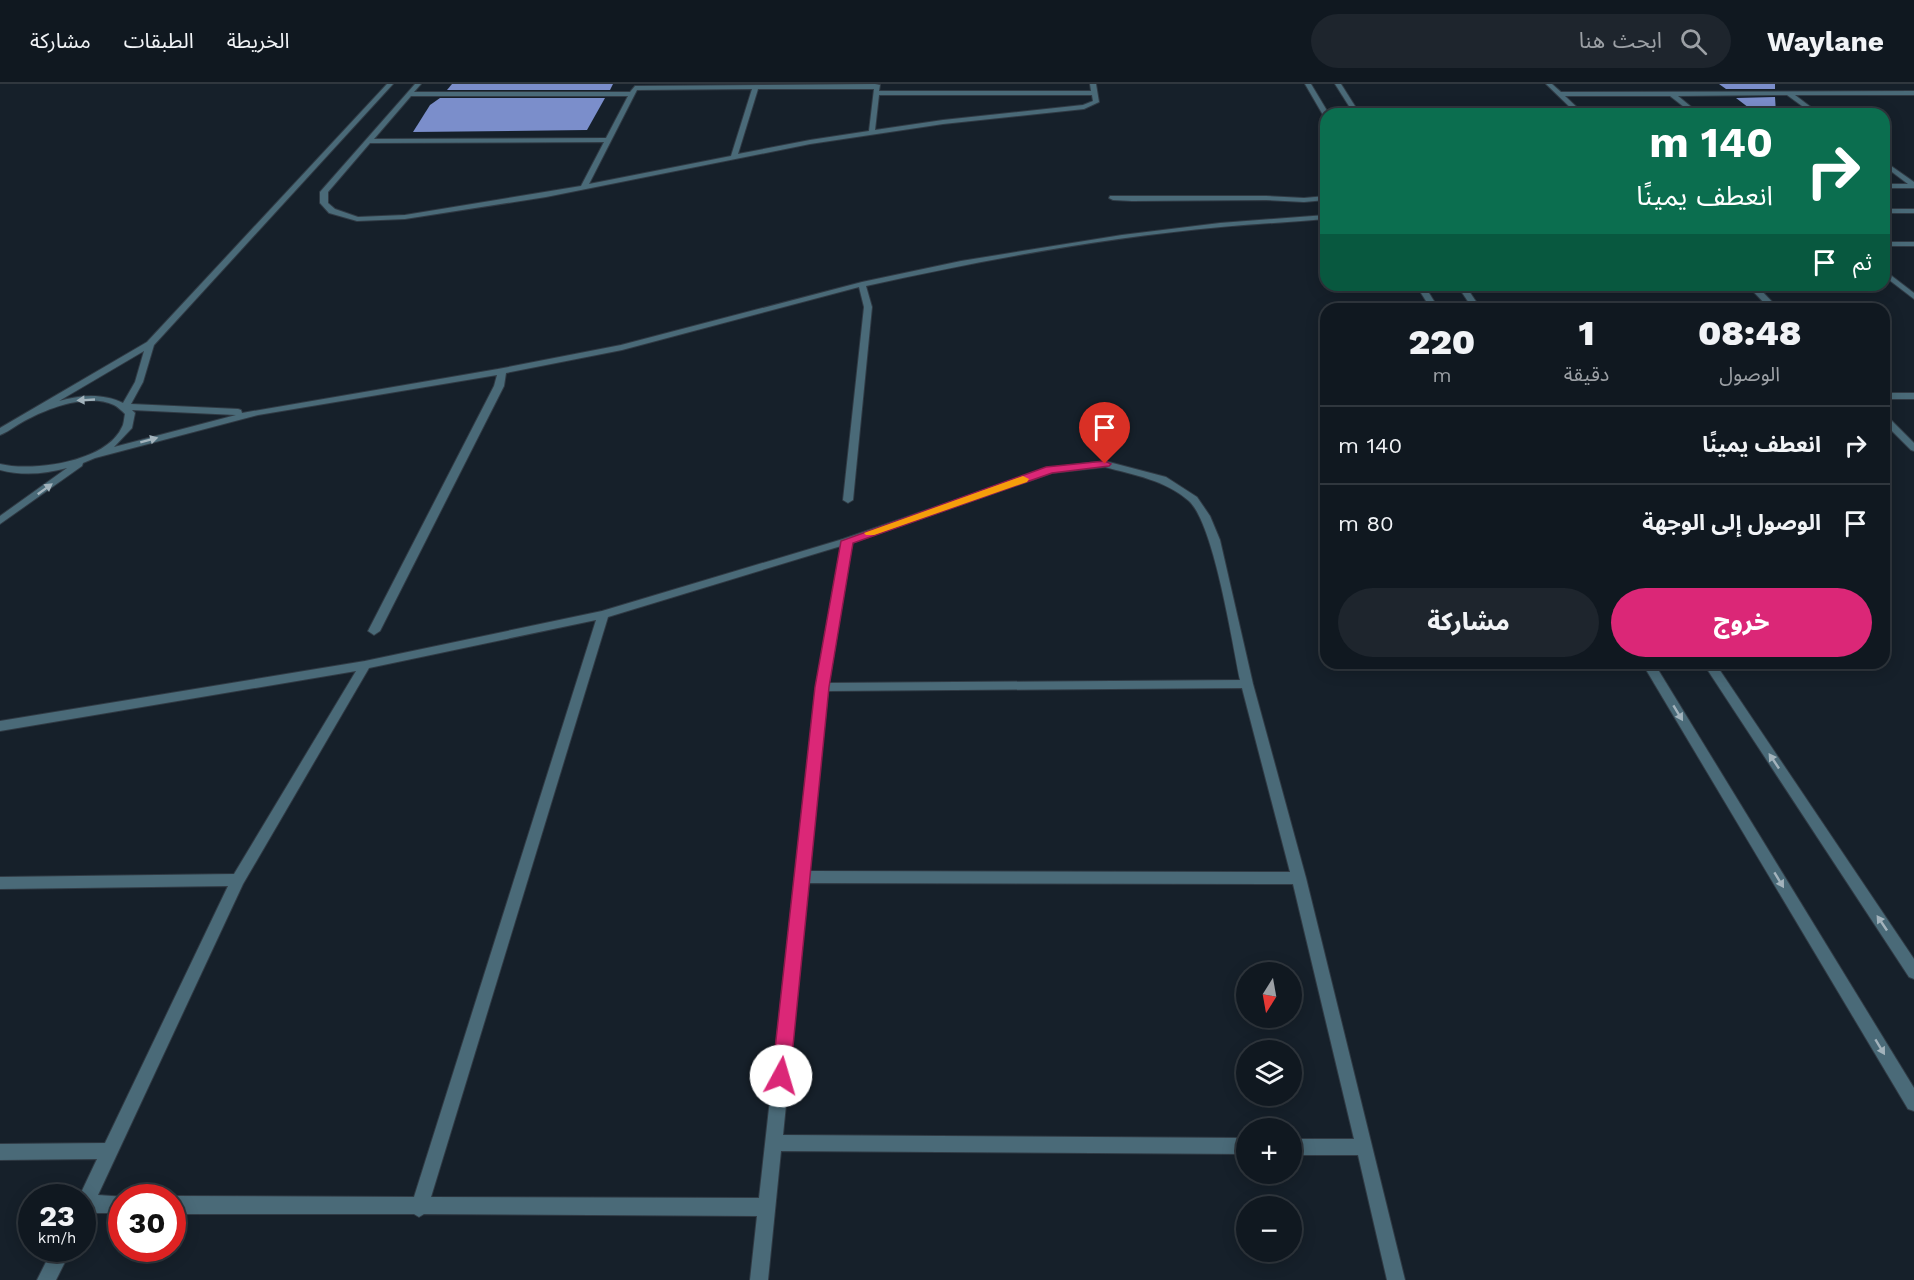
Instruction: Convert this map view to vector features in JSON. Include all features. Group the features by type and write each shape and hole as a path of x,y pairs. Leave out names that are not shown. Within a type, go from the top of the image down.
{"street":[{"path":"0,432 150,344 390,84"},
{"path":"418,84 324,192 324,203 332,211 357,219 385,219 461,210 734,156 872,132 1084,107 1096,102 1094,84"},
{"path":"1308,84 1322,108"},
{"path":"1338,84 1353,108"},
{"path":"1549,84 1574,108"},
{"path":"1749,84 1762,93"},
{"path":"1905,84 1914,91"},
{"path":"409,94 756,87 1095,93"},
{"path":"734,156 756,87"},
{"path":"584,187 634,88"},
{"path":"872,132 877,88"},
{"path":"1559,94 1900,93 1914,91"},
{"path":"1672,93 1689,108"},
{"path":"1788,93 1809,108"},
{"path":"1900,93 1914,102"},
{"path":"368,141 608,140"},
{"path":"1890,168 1914,186"},
{"path":"1890,186 1914,186"},
{"path":"1113,198 1181,201 1267,198 1310,201 1320,199"},
{"path":"1890,211 1914,211"},
{"path":"0,467 18,471 54,469 92,456 257,412 502,372 700,329 862,284 1014,254 1220,225 1320,217"},
{"path":"1890,244 1914,244"},
{"path":"1890,277 1914,297"},
{"path":"848,500 868,307 862,284"},
{"path":"1757,291 1769,303"},
{"path":"125,406 139,382 150,344"},
{"path":"374,631 499,386 502,372"},
{"path":"1890,396 1914,396"},
{"path":"0,420 86,399 166,410 257,412"},
{"path":"0,521 108,447 127,429 131,421 130,413 125,406"},
{"path":"1890,424 1914,448"},
{"path":"0,726 365,665 603,615 847,541 1050,470 1105,464 1162,478 1193,499 1205,516 1215,540 1247,684 1299,878 1396,1280"},
{"path":"759,1280 822,687 847,541"},
{"path":"419,1208 603,615"},
{"path":"95,1184 238,880 365,665"},
{"path":"1652,669 1914,1103"},
{"path":"1713,669 1914,972"},
{"path":"822,687 1247,684"},
{"path":"802,877 1299,878"},
{"path":"0,883 238,880"},
{"path":"774,1143 1236,1146"},
{"path":"1302,1147 1363,1147"},
{"path":"0,1152 111,1151"},
{"path":"186,1204 419,1208 767,1207"},
{"path":"46,1280 56,1262"}],"building":[{"path":"452,84 613,84 610,90 447,90"},
{"path":"1719,84 1775,84 1775,89 1726,89"},
{"path":"1775,97 1776,108 1749,108 1736,98"},
{"path":"440,98 605,98 587,130 413,132 430,105"}],"slow traffic":[{"path":"870,533 1023,479"}],"route":[{"path":"781,1076 822,687 847,541 1050,470 1105,464"}]}
